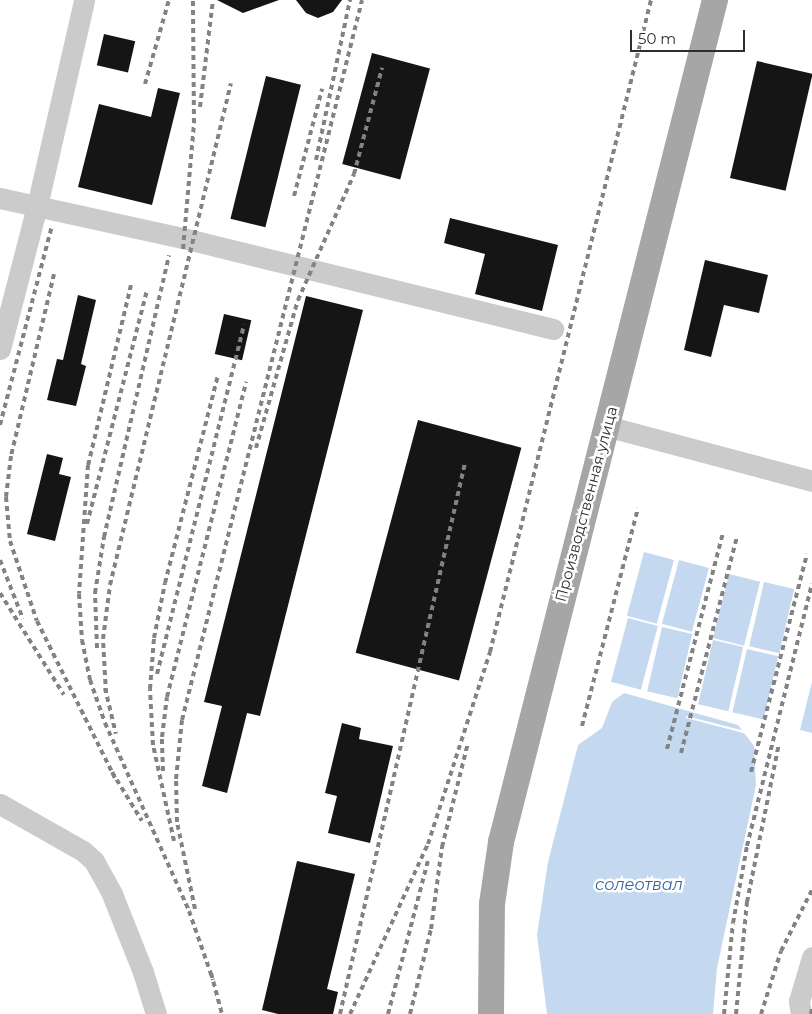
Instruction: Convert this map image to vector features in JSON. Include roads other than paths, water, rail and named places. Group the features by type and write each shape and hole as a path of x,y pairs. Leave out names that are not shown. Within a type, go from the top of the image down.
{"main road":[{"name":"Производственная улица","path":"491,1014 492,904 501,842 715,0"}],"street":[{"path":"0,349 37,206 84,0"},
{"path":"0,198 553,329"},
{"path":"606,426 812,481"},
{"path":"0,804 83,851 94,862 109,888 143,972 156,1014"},
{"path":"801,1014 799,1001 812,957"}],"water":[{"path":"644,552 674,560 657,624 627,616"},
{"path":"679,560 709,568 692,632 662,624"},
{"path":"729,574 760,582 744,646 713,638"},
{"path":"764,582 794,589 779,653 749,646"},
{"path":"628,618 658,626 641,690 611,682"},
{"path":"662,627 692,634 677,698 647,691"},
{"path":"713,640 743,647 728,711 698,704"},
{"path":"747,649 778,656 764,720 732,712"},
{"path":"812,682 812,733 800,730"},
{"name":"солеотвал","path":"624,693 738,725 754,746 756,785 717,968 713,1014 547,1014 537,935 548,862 578,745 602,728 612,702"}],"railway":[{"path":"145,84 169,0"},
{"path":"183,249 194,123 193,0"},
{"path":"200,107 213,0"},
{"path":"316,160 350,0"},
{"path":"195,909 177,822 176,779 182,720 362,0"},
{"path":"350,1014 428,844 490,652 651,0"},
{"path":"256,448 298,300 354,174 382,68"},
{"path":"106,693 103,639 110,585 231,83"},
{"path":"294,196 322,89"},
{"path":"0,425 52,226"},
{"path":"97,648 95,593 104,537 169,255"},
{"path":"54,274 11,456 6,497 10,541 37,621 115,778"},
{"path":"131,285 88,465 79,594 82,640 90,680 105,723 189,911 213,980"},
{"path":"87,524 147,290"},
{"path":"157,674 244,325"},
{"path":"174,841 153,745 150,689 154,638 165,583 218,375"},
{"path":"163,771 162,737 167,697 246,382"},
{"path":"340,1014 465,463"},
{"path":"582,726 638,508"},
{"path":"667,749 723,532"},
{"path":"681,753 737,536"},
{"path":"751,772 807,554"},
{"path":"0,560 23,619"},
{"path":"724,1014 733,923 747,846 812,584"},
{"path":"0,593 64,695"},
{"path":"105,688 116,734"},
{"path":"410,1014 431,929 442,847 468,743"},
{"path":"736,1014 747,902 779,743"},
{"path":"112,772 142,821"},
{"path":"388,1014 429,857"},
{"path":"761,1014 781,951 812,890"},
{"path":"211,973 222,1014"},
{"path":"811,1014 812,1009"}]}
